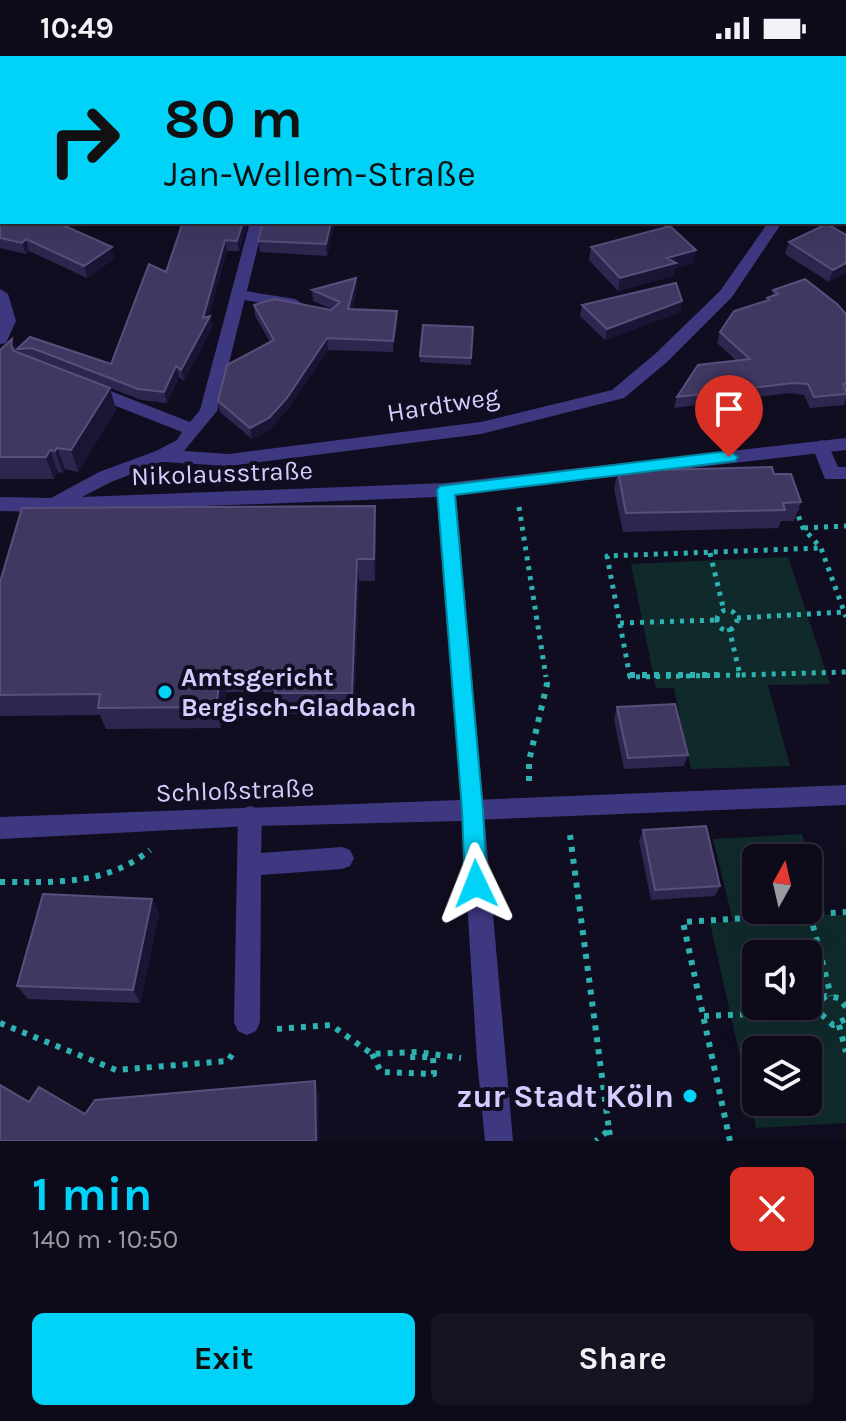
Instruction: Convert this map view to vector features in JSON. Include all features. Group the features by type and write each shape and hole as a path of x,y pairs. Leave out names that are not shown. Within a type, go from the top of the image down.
{"street":[{"path":"161,456 183,444 211,402 257,224"},
{"name":"Hardtweg","path":"52,505 105,477 161,456 229,460 481,428 618,394 661,358 726,294 772,224"},
{"path":"0,294 8,321 0,339"},
{"path":"239,295 308,307"},
{"path":"74,384 193,430"},
{"name":"Nikolausstraße","path":"0,504 52,505 446,490 846,444"},
{"path":"821,446 831,474 846,473"},
{"path":"446,490 499,1141"},
{"name":"Schloßstraße","path":"0,828 846,795"},
{"path":"250,816 250,1031"},
{"path":"250,865 342,858"}],"path":[{"path":"515,482 547,684 529,761 533,806 558,820 567,829 574,850 611,1141"},
{"path":"716,620 719,612 724,611 737,618 845,614 821,548 803,528 793,501"},
{"path":"803,528 846,526"},
{"path":"821,548 607,556 630,677 846,672"},
{"path":"710,553 724,611"},
{"path":"620,623 716,620 724,628 729,628 738,623 737,618"},
{"path":"729,628 740,675"},
{"path":"822,913 846,912"},
{"path":"730,1141 683,922 742,918"},
{"path":"813,924 831,996"},
{"path":"822,998 839,998 846,1007"},
{"path":"704,1016 742,1014"},
{"path":"822,1016 827,1022 839,1025"},
{"path":"839,1025 846,1019"},
{"path":"0,1023 116,1070 228,1061 250,1031 331,1025 372,1054 381,1072 434,1074 433,1057 406,1057"},
{"path":"839,1025 846,1052"},
{"path":"372,1054 417,1052 490,1060"},
{"path":"596,1141 609,1130"}],"green space":[{"path":"788,557 830,684 768,685 790,766 691,769 674,688 656,688 631,564"},
{"path":"802,834 805,844 742,844 742,924 822,924 822,902 826,915 846,915 846,1123 756,1128 753,1116 822,1116 822,1036 742,1036 742,1066 710,923 733,921 713,839"}],"building":[{"path":"0,224 60,224 112,247 84,266 26,239 22,243 0,238"},
{"path":"182,224 242,224 237,241 225,240 203,318 210,316 181,370 176,366 164,392 138,389 32,348 17,349 30,337 111,364 149,264 166,272"},
{"path":"262,224 331,224 326,244 258,241"},
{"path":"827,224 846,235 846,263 833,270 789,242"},
{"path":"670,226 696,250 667,258 676,263 620,278 591,247"},
{"path":"356,278 348,309 397,311 393,341 327,338 287,398 269,418 250,428 218,401 227,365 274,340 254,305 274,299 331,310 340,302 312,290"},
{"path":"805,279 846,314 846,384 843,384 846,394 814,397 808,384 793,383 677,397 698,365 750,359 720,332 734,311 769,300 767,298 778,294 773,290"},
{"path":"676,283 682,301 607,329 582,305"},
{"path":"423,325 473,327 471,358 420,356"},
{"path":"12,339 14,351 110,388 71,450 57,448 50,450 46,457 0,457 0,350"},
{"path":"772,467 774,474 791,474 801,502 783,503 785,510 626,513 618,471"},
{"path":"375,506 374,559 357,559 352,693 275,693 278,670 221,671 216,707 98,708 100,694 0,695 0,582 22,508"},
{"path":"675,704 688,755 628,758 617,707"},
{"path":"706,826 720,886 655,890 643,830"},
{"path":"43,894 152,899 133,990 17,986"},
{"path":"315,1081 316,1141 0,1141 0,1085 29,1102 39,1087 85,1114 95,1100"}],"place":[{"name":"Amtsgericht Bergisch-Gladbach","path":"165,692"},
{"name":"zur Stadt Köln","path":"690,1096"}],"route":[{"path":"476,884 473,810 446,490 729,457"}]}
